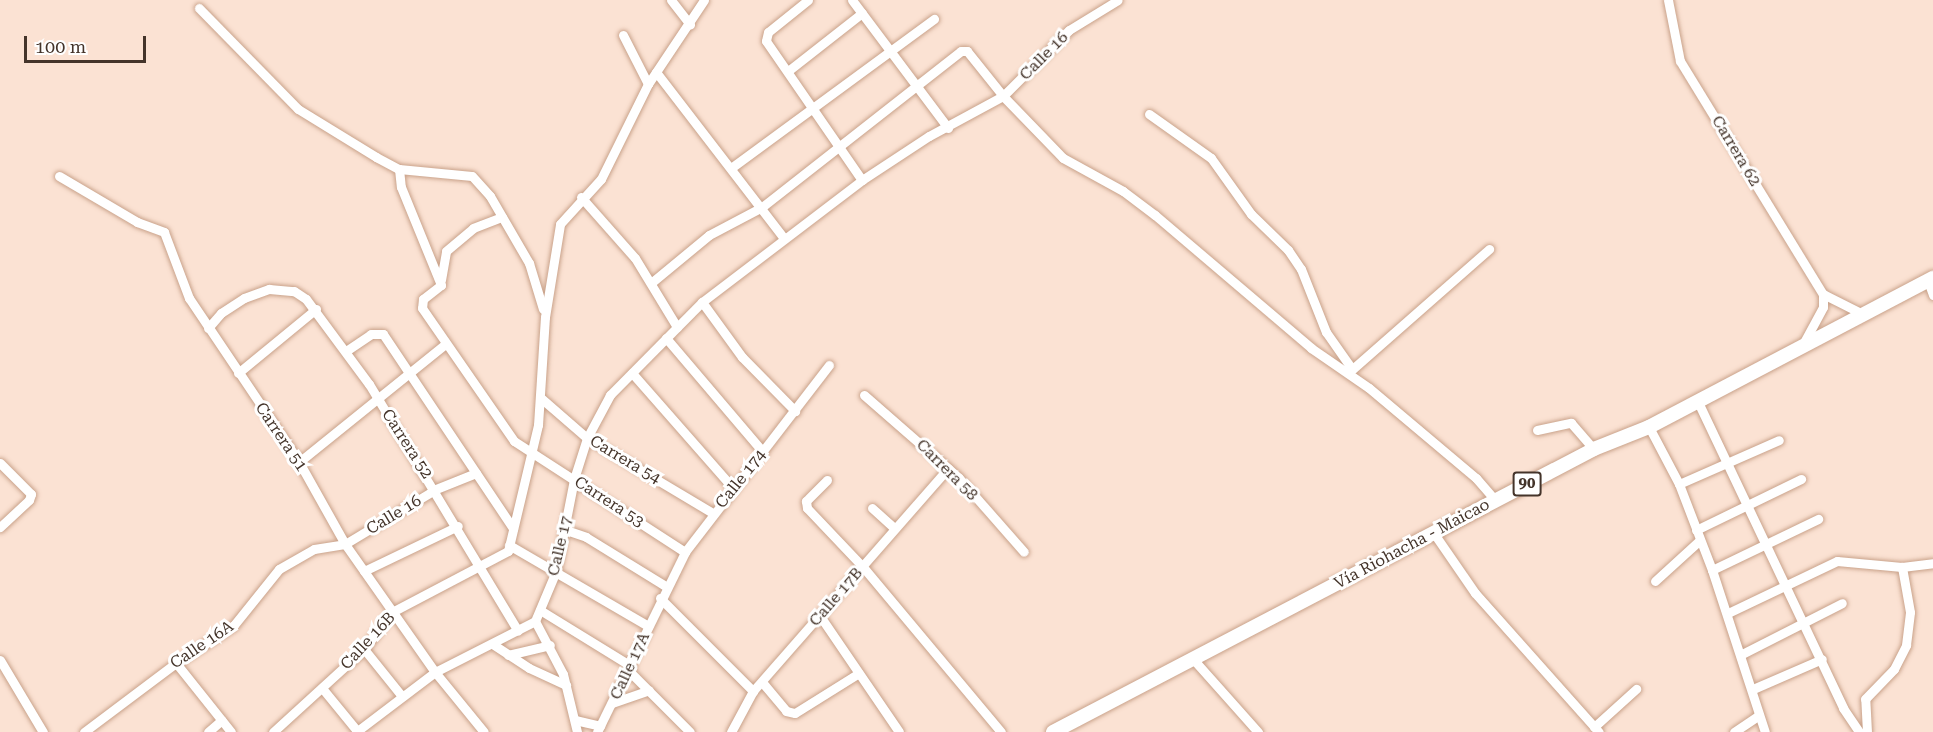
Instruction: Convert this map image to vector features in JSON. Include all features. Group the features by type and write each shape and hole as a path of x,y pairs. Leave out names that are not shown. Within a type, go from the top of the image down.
{"highway":[{"name":"Vía Riohacha - Maicao","path":"1053,732 1435,535 1495,500 1594,449 1650,427 1931,280"}],"street":[{"path":"671,0 690,24"},
{"path":"648,626 556,572 508,548 532,454 542,399 545,317 560,224 582,197 601,180 648,84 704,0"},
{"path":"808,0 765,36 862,180"},
{"path":"852,0 948,128"},
{"name":"Calle 16","path":"862,180 1003,96 1069,30 1118,0"},
{"name":"Carrera 62","path":"1668,0 1680,61 1823,294"},
{"path":"199,8 298,109 399,169 472,176 490,196 529,263 545,317"},
{"path":"788,71 862,13"},
{"path":"731,168 889,49 934,19"},
{"path":"623,35 648,84"},
{"path":"651,283 717,230 762,207 961,51 968,51 1003,96 1063,158 1123,191 1155,215 1396,410 1476,478 1495,500"},
{"path":"656,72 784,238"},
{"path":"1149,114 1217,163 1251,214 1288,250 1301,269 1326,332 1349,372"},
{"path":"399,169 401,187 441,285"},
{"name":"Carrera 51","path":"59,176 137,222 164,232 184,290 299,462 345,544 435,672 484,732"},
{"name":"Calle 17","path":"535,621 556,572 574,480 587,438 610,395 702,302 862,180"},
{"path":"582,197 651,283 677,327"},
{"path":"441,285 446,251 473,228 502,217"},
{"path":"1349,372 1489,249"},
{"path":"1931,280 1933,295"},
{"name":"Carrera 53","path":"441,285 423,299 422,308 514,441 685,552"},
{"name":"Carrera 52","path":"208,328 221,313 244,298 269,289 294,291 316,309 436,489 518,631"},
{"path":"1802,347 1823,307 1823,294 1863,314"},
{"path":"702,302 742,357 795,411"},
{"path":"238,373 316,309"},
{"path":"346,351 371,334 383,334 513,528"},
{"path":"666,338 763,452"},
{"path":"299,462 379,401 408,371 445,344"},
{"name":"Calle 174","path":"660,598 685,552 713,513 829,365"},
{"path":"632,373 733,488"},
{"name":"Carrera 58","path":"864,395 948,468 1024,552"},
{"name":"Carrera 54","path":"542,399 587,438 713,513"},
{"path":"1698,402 1730,463 1843,708 1859,732"},
{"path":"1537,430 1571,423 1594,449"},
{"path":"1650,427 1678,484 1712,570 1742,654 1765,732"},
{"path":"1678,484 1779,440"},
{"path":"0,463 31,494 29,500 0,527"},
{"name":"Calle 17B","path":"731,732 753,691 948,468"},
{"name":"Calle 16","path":"345,544 436,489 476,473"},
{"path":"1655,581 1698,535 1801,479"},
{"path":"827,480 806,501 807,508 863,567 1001,732"},
{"path":"872,508 894,528"},
{"path":"1712,570 1818,519"},
{"path":"364,571 458,526"},
{"path":"566,530 586,537 666,587"},
{"path":"1435,535 1475,593 1596,729 1636,689"},
{"name":"Calle 16A","path":"84,732 176,663 234,625 279,569 314,549 345,544"},
{"name":"Calle 16B","path":"273,732 364,649 392,612 508,548"},
{"path":"1728,613 1837,561 1902,567 1933,563"},
{"path":"1867,732 1865,699 1894,669 1906,645 1910,612 1902,567"},
{"path":"660,598 753,691"},
{"name":"Calle 17A","path":"599,729 630,668 660,598"},
{"path":"1742,654 1842,603"},
{"path":"540,610 630,668 690,732"},
{"path":"820,616 898,732"},
{"path":"322,688 357,732 401,695 435,672 494,645 535,621 550,645 566,685 577,732"},
{"path":"494,645 508,655 566,685"},
{"path":"508,655 550,645"},
{"path":"364,649 401,695"},
{"path":"1193,659 1258,732"},
{"path":"1753,689 1822,659"},
{"path":"0,660 42,732"},
{"path":"176,663 231,732"},
{"path":"762,681 786,711 795,713 859,673"},
{"path":"612,704 649,690"},
{"path":"1734,732 1759,715"},
{"path":"208,732 222,720"},
{"path":"575,720 599,729"}]}
